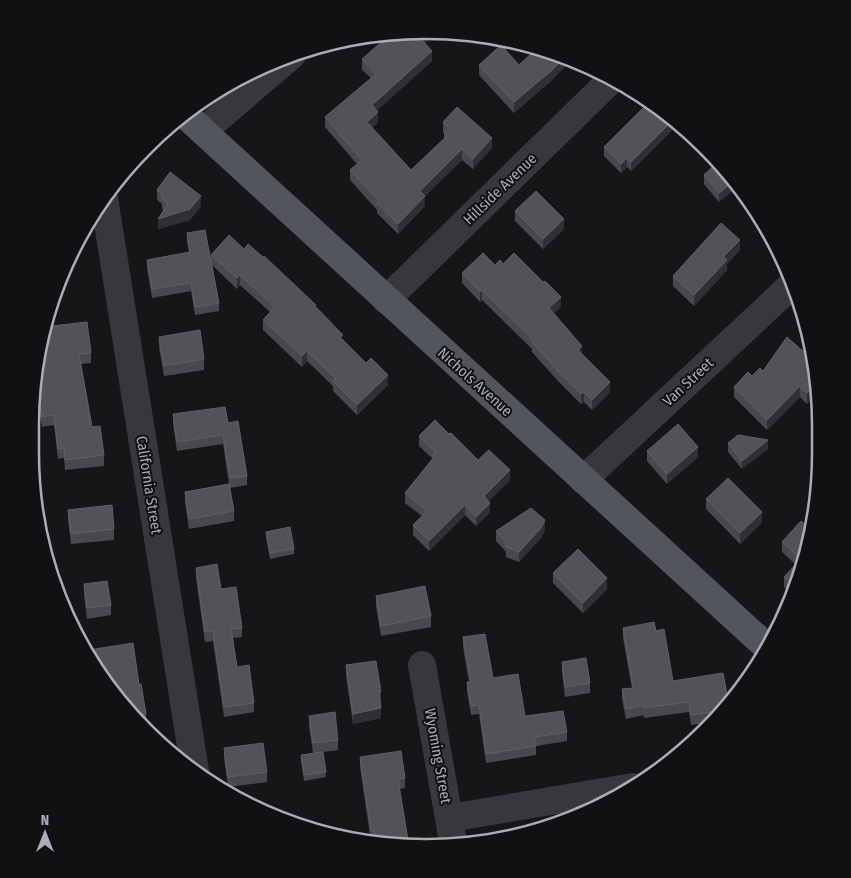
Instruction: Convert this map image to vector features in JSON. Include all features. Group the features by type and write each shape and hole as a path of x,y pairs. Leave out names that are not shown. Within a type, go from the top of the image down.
{"main road":[{"name":"Nichols Avenue","path":"190,119 762,643"}],"street":[{"path":"203,131 276,68"},
{"name":"Hillside Avenue","path":"386,300 607,84"},
{"name":"California Street","path":"106,209 193,761"},
{"name":"Van Street","path":"582,480 788,289"},
{"name":"Wyoming Street","path":"422,665 453,838"},
{"path":"450,818 613,790"}],"building":[{"path":"421,39 432,51 372,105 378,112 367,122 411,170 447,136 444,133 449,128 443,122 457,107 492,138 473,159 462,149 420,191 425,196 398,224 377,203 379,201 350,170 362,160 325,117 376,74 362,59 382,41"},
{"path":"500,46 519,65 531,54 559,63 514,102 479,65"},
{"path":"644,107 668,125 631,162 627,158 621,164 604,147"},
{"path":"713,167 728,185 719,193 704,175"},
{"path":"170,172 201,196 190,209 158,219 168,204 162,199 162,194 157,190"},
{"path":"536,191 564,219 543,239 515,211"},
{"path":"721,223 740,240 723,257 727,260 694,295 673,276"},
{"path":"205,230 219,303 195,307 191,283 152,289 147,260 190,252 187,233"},
{"path":"229,235 244,249 248,244 264,256 316,305 343,335 340,337 366,363 371,358 388,375 357,405 333,381 336,379 307,351 302,356 263,320 275,307 240,275 237,278 211,255"},
{"path":"483,253 495,265 500,260 503,264 514,253 561,297 549,308 582,346 578,350 610,382 592,400 584,392 581,394 532,342 533,340 462,273"},
{"path":"87,322 91,353 79,354 92,427 100,426 104,455 65,460 64,448 58,449 54,415 42,417 40,404 42,375 52,326"},
{"path":"200,330 204,359 164,366 159,337"},
{"path":"787,337 806,353 810,390 807,393 800,386 767,420 734,387 748,372 752,376 760,368 763,371"},
{"path":"225,407 228,423 238,421 247,476 230,478 223,435 177,442 173,414"},
{"path":"435,420 478,460 489,450 510,470 484,496 490,503 476,517 465,505 429,541 413,525 427,511 405,493 436,453 419,436"},
{"path":"678,424 698,447 667,474 647,451"},
{"path":"738,435 768,440 742,461 728,443"},
{"path":"728,478 762,512 740,533 706,499"},
{"path":"229,484 234,511 189,519 185,492"},
{"path":"112,505 114,529 71,534 68,510"},
{"path":"531,508 545,520 541,528 519,552 506,547 506,543 496,531"},
{"path":"801,521 805,525 798,556 782,542"},
{"path":"290,527 294,549 270,553 266,532"},
{"path":"578,549 607,578 583,603 553,573"},
{"path":"217,564 221,589 236,587 242,628 231,629 237,667 249,665 254,703 224,707 213,631 205,632 196,568"},
{"path":"796,565 790,582 784,577"},
{"path":"107,581 111,605 87,608 84,584"},
{"path":"425,586 431,616 381,626 376,596"},
{"path":"654,622 656,631 664,629 673,681 723,673 727,694 712,712 691,715 689,702 644,708 644,705 626,709 622,689 633,688 623,628"},
{"path":"485,634 493,678 518,674 525,716 563,711 567,732 534,737 536,746 486,754 479,705 471,706 467,682 471,682 463,637"},
{"path":"133,643 146,714 141,715 135,708 93,649"},
{"path":"586,658 590,683 565,687 562,662"},
{"path":"376,661 381,692 379,693 381,708 353,714 346,665"},
{"path":"335,712 338,740 313,743 309,716"},
{"path":"263,743 267,772 228,777 224,748"},
{"path":"401,751 405,778 398,779 408,838 375,836 374,831 371,831 360,757"},
{"path":"323,752 326,772 304,775 301,755"}]}
